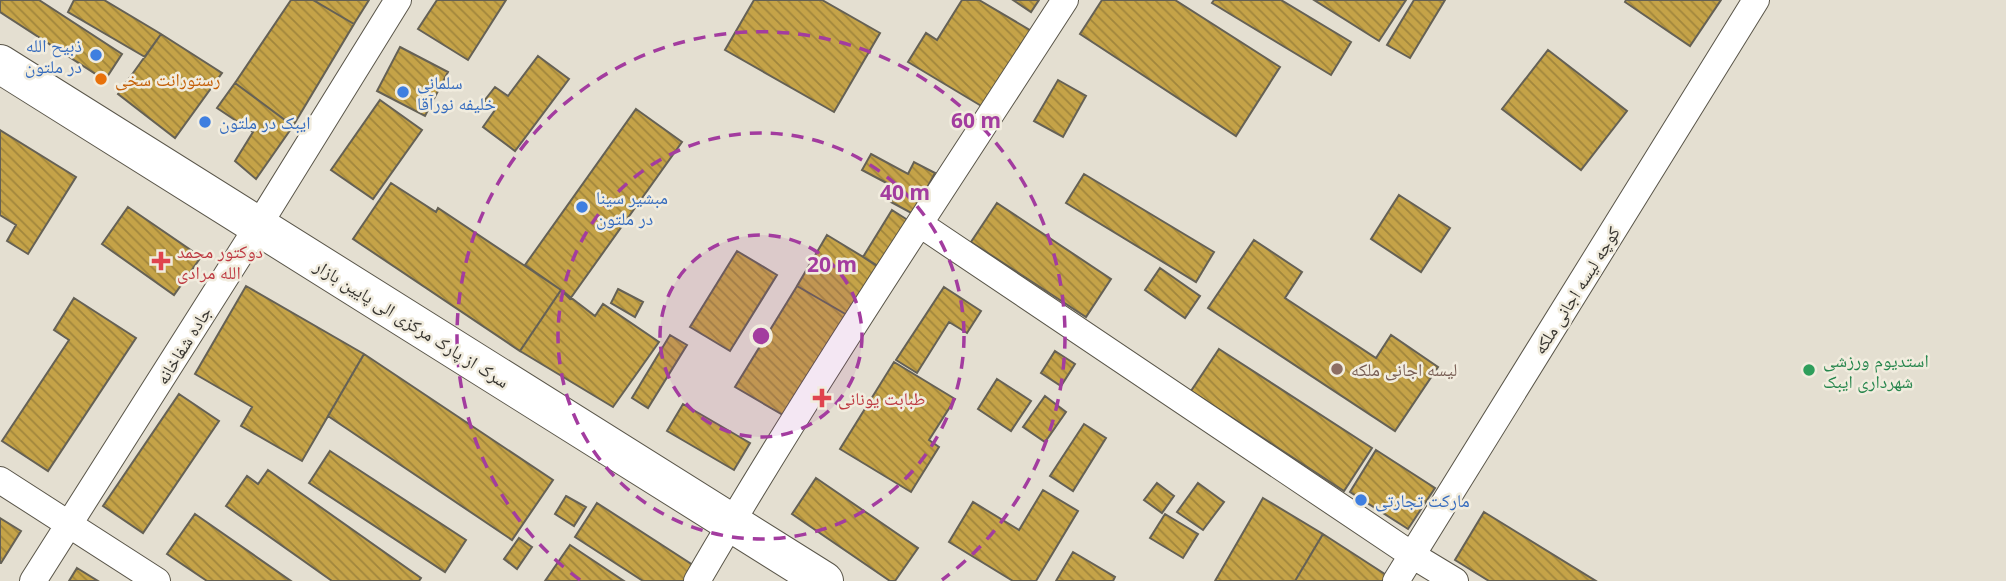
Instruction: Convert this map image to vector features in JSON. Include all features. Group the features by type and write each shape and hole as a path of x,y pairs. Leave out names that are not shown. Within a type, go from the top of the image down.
{"main road":[{"name":"سرک از پارک مرکزی الی پایین بازار","path":"0,64 824,581"}],"street":[{"name":"جاده شفاخانه","path":"33,581 398,0"},
{"path":"697,581 920,224 1065,0"},
{"name":"کوچه لیسه اجانی ملکه","path":"1396,581 1756,0"},
{"path":"920,224 1412,555 1455,581"},
{"path":"0,480 157,581"}],"building":[{"path":"0,0 39,0 122,54 105,80 0,12"},
{"path":"74,0 104,0 161,34 145,57 68,12"},
{"path":"291,0 313,0 354,24 293,126 235,83"},
{"path":"313,0 369,0 354,24"},
{"path":"437,0 506,0 468,60 418,29"},
{"path":"754,0 822,0 880,33 834,112 725,50"},
{"path":"962,0 979,0 1035,33 988,110 908,62 926,33 937,40"},
{"path":"1013,0 1039,0 1031,12"},
{"path":"1102,0 1175,0 1280,67 1236,136 1080,34"},
{"path":"1214,0 1281,0 1351,42 1331,75 1212,3"},
{"path":"1314,0 1406,0 1379,41"},
{"path":"1414,0 1445,0 1410,58 1387,45"},
{"path":"1721,0 1690,46 1625,2"},
{"path":"161,34 222,73 175,138 118,94"},
{"path":"400,47 448,72 425,116 377,91"},
{"path":"1548,50 1627,111 1581,170 1502,109"},
{"path":"538,56 569,79 515,151 483,127 495,110 484,101 495,87 508,96"},
{"path":"1058,80 1086,96 1063,137 1034,121"},
{"path":"235,83 293,126 256,179 235,161 253,132 217,108"},
{"path":"380,100 422,130 373,199 331,170"},
{"path":"636,109 682,142 570,299 525,265"},
{"path":"0,130 76,177 28,254 7,241 16,225 0,215"},
{"path":"871,154 908,174 914,162 935,173 913,214 891,202 898,189 862,170"},
{"path":"1084,174 1214,252 1196,282 1066,203"},
{"path":"391,183 436,212 438,208 561,290 520,351 353,239"},
{"path":"1399,195 1450,228 1421,272 1371,239"},
{"path":"997,203 1111,279 1086,317 971,242"},
{"path":"128,207 201,257 174,295 102,244"},
{"path":"892,210 917,226 888,273 863,257"},
{"path":"827,235 883,269 854,319 797,286"},
{"path":"1254,240 1302,272 1285,298 1376,358 1391,335 1438,367 1395,431 1208,308"},
{"path":"737,251 777,275 730,351 690,327"},
{"path":"1160,268 1200,296 1185,318 1145,290"},
{"path":"246,286 364,354 302,461 241,426 252,407 195,374"},
{"path":"797,286 854,319 788,418 735,387"},
{"path":"944,287 981,311 967,333 949,322 917,373 896,360"},
{"path":"618,289 643,302 635,317 611,303"},
{"path":"561,290 595,316 603,304 659,342 613,407 520,351"},
{"path":"74,298 136,338 48,471 2,441 69,340 54,330"},
{"path":"670,335 687,345 648,408 632,398"},
{"path":"1219,349 1372,448 1344,491 1191,391"},
{"path":"1055,351 1075,364 1061,386 1041,373"},
{"path":"364,354 553,480 512,540 328,416"},
{"path":"894,362 955,399 929,440 939,447 911,492 840,449"},
{"path":"997,379 1031,401 1011,431 978,409"},
{"path":"179,394 219,421 143,533 103,506"},
{"path":"1045,396 1066,412 1045,442 1023,427"},
{"path":"683,404 750,443 734,470 667,431"},
{"path":"1084,424 1106,438 1073,491 1050,476"},
{"path":"1376,450 1435,488 1408,529 1350,492"},
{"path":"330,451 466,540 445,572 309,483"},
{"path":"268,470 421,578 419,581 332,581 226,506 247,476 258,484"},
{"path":"816,478 918,548 895,581 890,581 792,514"},
{"path":"1157,483 1174,496 1162,513 1144,500"},
{"path":"1198,483 1224,502 1203,530 1177,512"},
{"path":"1043,490 1078,511 1036,581 1013,581 949,542 973,502 1019,530"},
{"path":"566,496 586,507 574,526 555,514"},
{"path":"1263,498 1323,534 1295,581 1215,581"},
{"path":"597,503 696,567 687,581 643,581 575,537"},
{"path":"1484,512 1596,581 1489,581 1455,560"},
{"path":"195,514 291,581 207,581 167,554"},
{"path":"1165,514 1198,534 1183,558 1150,538"},
{"path":"0,518 21,531 1,563 0,563"},
{"path":"1323,534 1394,580 1394,581 1295,581"},
{"path":"519,538 532,547 517,569 504,559"},
{"path":"570,545 624,581 545,581"},
{"path":"1073,552 1115,577 1113,581 1056,581"},
{"path":"77,568 98,581 69,581"}],"place":[{"name":"ذبیح الله در ملتون","path":"96,55"},
{"name":"رستورانت سخی","path":"101,79"},
{"name":"سلمانی خلیفه نورآقا","path":"403,92"},
{"name":"ایبک در ملتون","path":"205,122"},
{"name":"مبشیر سینا در ملتون","path":"582,207"},
{"name":"دوکتور محمد الله مرادی","path":"161,261"},
{"name":"لیسه اجانی ملکه","path":"1337,369"},
{"name":"استدیوم ورزشی شهرداری ایبک","path":"1809,370"},
{"name":"طبابت یونانی","path":"822,398"},
{"name":"مارکت تجارتی","path":"1361,500"}]}
